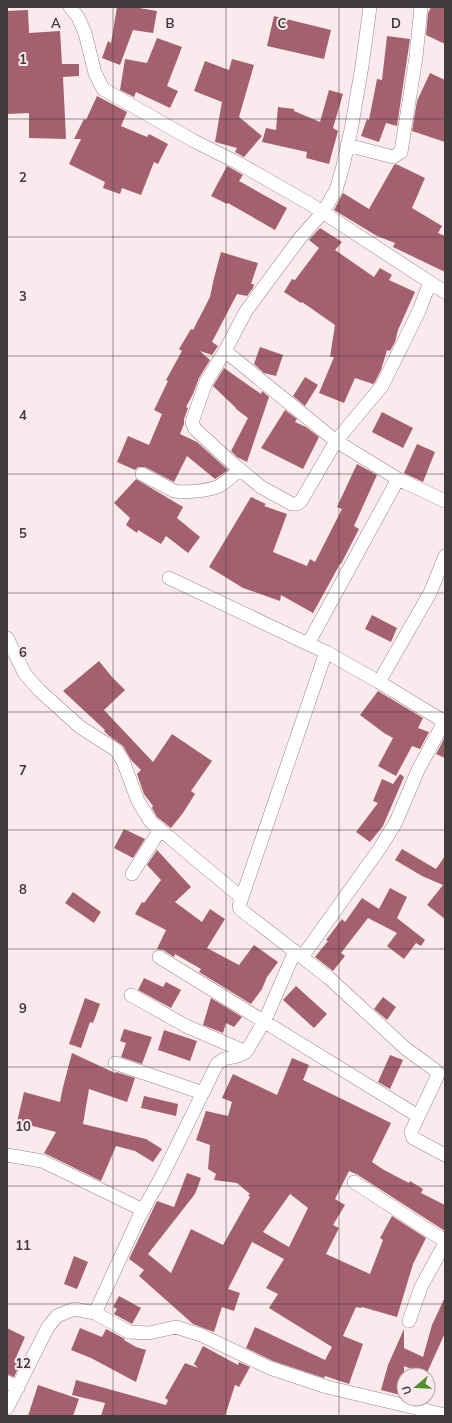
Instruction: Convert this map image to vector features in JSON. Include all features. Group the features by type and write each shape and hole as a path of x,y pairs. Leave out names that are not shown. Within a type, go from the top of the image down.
{"street":[{"path":"70,7 78,17 85,33 95,73 103,89 194,141 240,164 323,212 445,292"},
{"path":"370,7 362,66 343,166 336,190 323,212 300,238 250,304 225,351 206,382 192,422 195,429 261,487 292,504 297,504 301,501 336,441 382,386 419,311 430,282"},
{"path":"347,145 393,157 401,152 416,57 421,7"},
{"path":"225,351 336,441 398,479 445,501"},
{"path":"142,474 174,491 179,492 210,489 219,486 240,470"},
{"path":"308,644 398,479"},
{"path":"379,682 430,593 445,556"},
{"path":"95,1313 143,1210 163,1174 217,1064 224,1059 238,1056 246,1052 265,1020 299,954 380,848 396,822 418,770 444,721 326,652 169,578"},
{"path":"7,638 25,674 39,690 80,727 116,750 123,761 138,801 151,822 242,898"},
{"path":"326,652 239,906 241,911 329,978 406,1048 438,1073 411,1132 411,1136 445,1155"},
{"path":"132,874 160,830"},
{"path":"159,956 265,1020 418,1116"},
{"path":"131,995 186,1026 246,1052"},
{"path":"115,1063 203,1093"},
{"path":"7,1154 42,1161 143,1210"},
{"path":"354,1182 445,1242 440,1264 421,1286 408,1320"},
{"path":"7,1408 12,1385 48,1327 58,1316 74,1309 95,1313 129,1332 149,1333 176,1327 201,1335 270,1368 291,1376 327,1387 445,1415"}],"building":[{"path":"117,7 133,7 157,11 153,33 133,30 120,65 102,58 108,41 111,43"},
{"path":"431,7 445,7 445,44 426,35 428,13"},
{"path":"28,10 29,33 60,31 62,64 79,64 79,76 63,77 66,139 29,138 29,113 7,114 7,11"},
{"path":"274,16 331,30 324,59 267,46"},
{"path":"387,36 410,39 397,126 386,123 379,142 361,136 367,119 369,120 377,79 382,80"},
{"path":"157,38 182,47 167,86 178,91 170,108 136,92 134,97 120,90 125,59 147,63"},
{"path":"232,59 254,65 239,117 262,136 244,157 235,152 237,148 215,142 222,102 194,91 205,61 229,70"},
{"path":"430,73 445,80 445,142 412,131 417,101"},
{"path":"329,90 343,94 333,128 338,131 329,164 306,158 307,152 262,142 266,128 276,130 278,107 294,109 294,111 320,122"},
{"path":"97,96 127,112 121,126 147,137 149,134 168,144 158,164 154,162 141,195 122,188 120,194 103,188 105,182 69,164 81,139 74,139 84,119 86,120"},
{"path":"396,164 425,178 412,208 442,226 438,233 445,236 445,272 393,247 395,243 377,236 334,210 343,193 369,209 394,165"},
{"path":"227,166 243,175 239,181 287,208 275,230 228,203 227,204 211,196"},
{"path":"320,228 342,242 335,250 374,277 380,268 392,275 389,280 415,292 398,330 395,342 390,351 387,350 381,370 375,382 373,384 355,378 344,403 319,393 334,357 330,357 335,325 302,302 301,303 284,292 292,279 295,280 319,248 309,240"},
{"path":"221,252 258,263 251,284 254,284 247,296 237,294 212,342 218,346 212,355 200,351 210,360 199,378 186,407 188,408 180,434 197,442 228,470 215,479 187,456 174,482 145,467 138,467 135,470 117,462 128,436 149,445 162,414 154,410 168,381 166,380 182,351 179,349 191,329 193,330 210,297"},
{"path":"260,347 283,355 276,376 264,373 254,364"},
{"path":"224,368 261,394 262,391 269,397 247,462 237,457 231,451 248,418 236,409 213,386"},
{"path":"305,377 318,385 305,406 293,396"},
{"path":"285,410 297,419 295,422 306,427 319,437 303,469 261,448"},
{"path":"382,412 413,428 403,448 372,432"},
{"path":"417,444 435,452 423,482 404,473"},
{"path":"357,464 377,475 354,526 359,529 313,613 281,595 280,601 243,588 209,567 251,497 266,504 264,506 287,514 273,552 307,566 310,559 315,562 342,509 337,507"},
{"path":"136,479 183,507 177,518 200,537 188,553 166,536 161,544 138,530 137,533 126,525 130,518 114,503"},
{"path":"372,615 397,628 391,642 365,629"},
{"path":"99,661 125,690 104,710 153,762 172,734 212,761 191,791 195,794 171,828 157,817 152,808 153,806 144,794 137,774 141,770 131,760 123,746 108,735 104,731 105,730 63,691"},
{"path":"378,691 423,718 418,728 429,732 420,749 412,746 396,776 378,766 393,738 360,715"},
{"path":"445,737 445,758 436,754"},
{"path":"400,774 404,777 383,826 370,842 356,832 378,803 373,801 382,779 393,784"},
{"path":"124,829 145,839 133,858 114,848"},
{"path":"402,849 436,869 445,856 445,919 427,905 443,885 422,876 395,860"},
{"path":"157,850 191,887 175,902 202,922 210,909 225,919 207,948 239,965 254,945 278,962 251,1004 199,972 201,969 175,954 174,957 163,950 157,949 166,930 135,914 142,902 144,903 161,880 147,865"},
{"path":"390,888 407,897 397,918 425,940 421,946 416,943 404,959 387,946 397,933 368,918 341,953 345,956 333,971 315,957 328,941 326,940 342,919 345,922 362,898 379,909"},
{"path":"73,892 101,912 94,923 65,903"},
{"path":"144,978 163,987 166,982 181,990 171,1008 138,990"},
{"path":"296,986 327,1014 314,1028 283,1000"},
{"path":"383,997 396,1007 387,1020 374,1009"},
{"path":"85,998 100,1004 93,1023 90,1022 81,1048 69,1044"},
{"path":"211,998 242,1017 234,1027 226,1023 223,1033 203,1025"},
{"path":"124,1029 152,1037 142,1064 121,1057 126,1043 120,1041"},
{"path":"164,1030 197,1041 190,1061 158,1050"},
{"path":"72,1053 115,1073 116,1072 135,1078 127,1102 89,1089 83,1124 146,1139 162,1149 153,1162 135,1151 116,1146 101,1181 44,1153 56,1132 17,1122 24,1092 60,1102"},
{"path":"390,1055 403,1060 390,1089 378,1082"},
{"path":"292,1058 309,1065 303,1080 391,1123 372,1162 409,1183 410,1181 423,1189 421,1193 445,1205 445,1231 358,1175 349,1171 335,1199 345,1205 333,1225 339,1228 326,1254 370,1274 383,1240 380,1238 392,1216 426,1238 413,1264 397,1317 362,1307 356,1307 343,1336 363,1344 349,1384 325,1376 324,1378 273,1361 246,1348 255,1327 325,1360 332,1347 269,1308 278,1294 266,1288 284,1259 252,1242 228,1289 240,1293 234,1311 222,1307 214,1332 193,1324 139,1276 144,1270 129,1259 157,1201 174,1207 187,1173 201,1178 195,1194 148,1254 171,1273 191,1229 223,1245 250,1197 248,1195 250,1194 237,1183 214,1180 216,1174 208,1169 210,1145 196,1140 206,1111 228,1116 232,1102 222,1098 233,1074 277,1095","holes":["290,1194 308,1208 289,1247 263,1232"]},
{"path":"144,1096 178,1104 176,1116 141,1108"},
{"path":"74,1256 88,1262 77,1289 64,1284"},
{"path":"119,1296 141,1308 132,1324 114,1314 117,1309 113,1307"},
{"path":"445,1297 445,1333 430,1367 396,1367 396,1394 381,1390 388,1365 404,1329 404,1348 423,1357 432,1325"},
{"path":"7,1328 25,1337 14,1362 20,1364 14,1377 7,1374"},
{"path":"80,1328 102,1337 106,1329 125,1339 124,1340 136,1347 146,1350 136,1382 91,1358 71,1350"},
{"path":"203,1346 238,1365 239,1362 250,1367 239,1387 235,1385 225,1416 101,1416 105,1403 72,1395 76,1380 166,1405 168,1400 165,1398 185,1363 198,1368 194,1364"},
{"path":"38,1385 79,1399 73,1416 28,1416"}]}
